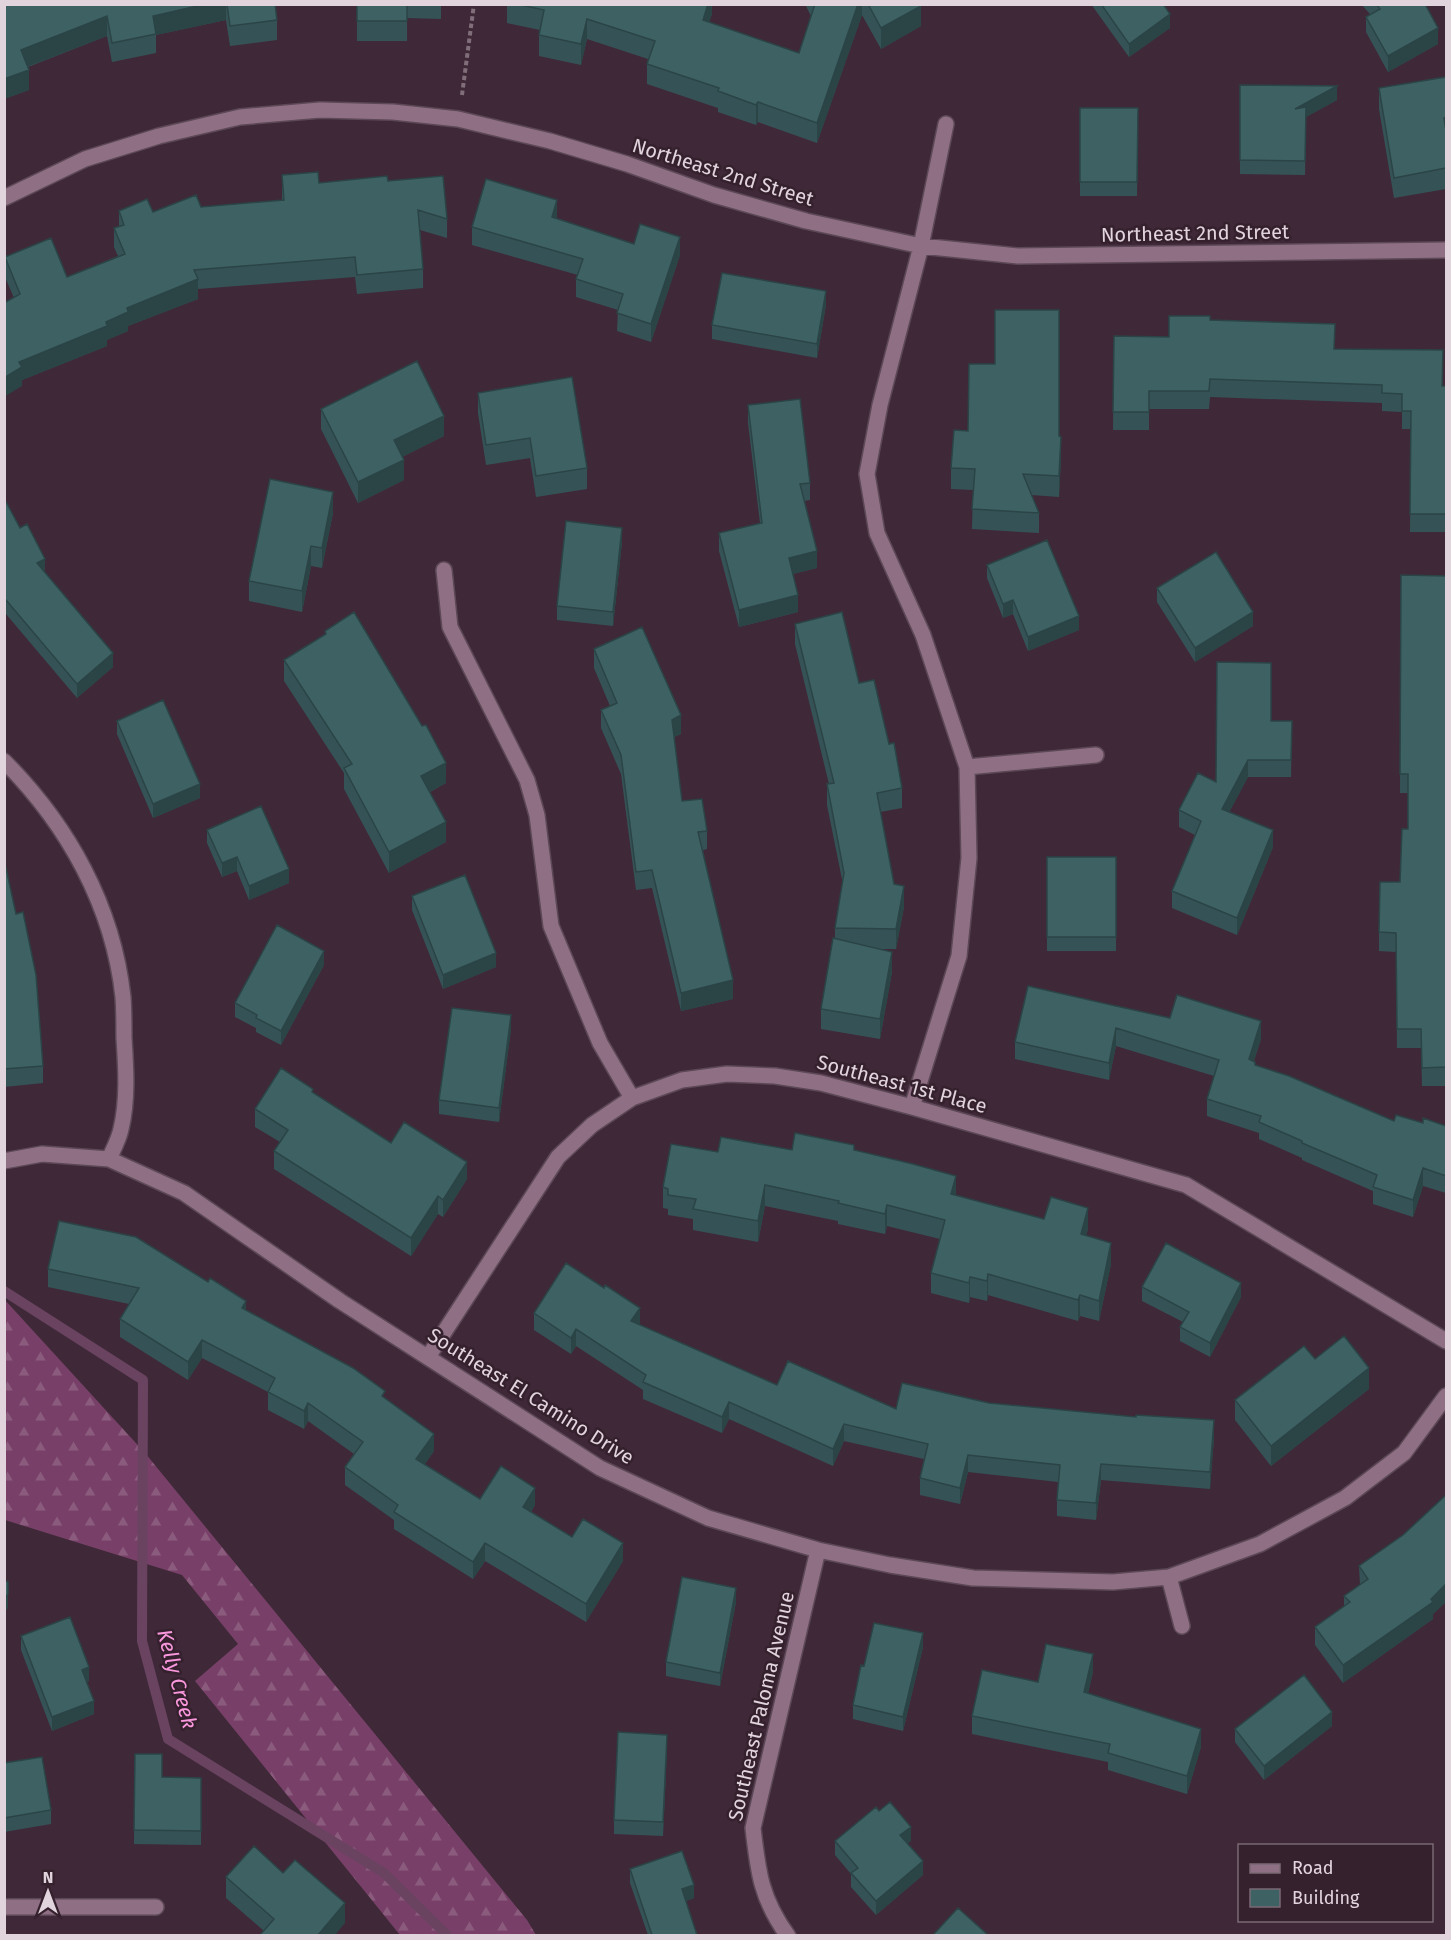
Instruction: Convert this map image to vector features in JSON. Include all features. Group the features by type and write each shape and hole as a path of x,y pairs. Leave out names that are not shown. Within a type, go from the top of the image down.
{"street":[{"name":"Northeast 2nd Street","path":"4,198 85,159 159,136 240,117 321,110 393,112 458,119 583,151 714,195 806,221 921,246 1018,256 1446,250"},
{"path":"912,1107 959,956 969,858 967,767 923,635 877,533 867,474 880,405 921,246 946,124"},
{"path":"444,570 450,627 526,780 537,815 551,926 600,1043 632,1098"},
{"path":"967,767 1096,755"},
{"path":"4,761 46,807 69,841 89,878 104,916 115,957 123,997 127,1073 121,1130 109,1159"},
{"name":"Southeast 1st Place","path":"428,1357 558,1157 592,1125 632,1098 682,1080 728,1074 775,1076 821,1083 1186,1185 1446,1341"},
{"name":"Southeast El Camino Drive","path":"4,1161 42,1154 109,1159 184,1193 340,1301 600,1468 708,1518 818,1550 890,1565 973,1578 1113,1582 1169,1577 1260,1544 1345,1498 1404,1453 1446,1396"},
{"name":"Southeast Paloma Avenue","path":"788,1935 773,1915 758,1872 753,1828 818,1550"},
{"path":"1169,1577 1182,1626"},
{"path":"4,1907 156,1907"}],"path":[{"path":"458,119 474,4"}],"green space":[{"path":"4,1299 145,1453 527,1920 536,1935 400,1935 195,1681 238,1644 182,1575 5,1520"}],"building":[{"path":"4,4 206,4 153,16 156,34 112,43 107,16 21,50 29,70 4,79"},
{"path":"227,4 275,4 277,20 230,26"},
{"path":"357,4 407,4 407,21 357,21"},
{"path":"517,4 708,4 703,20 799,53 815,4 858,4 817,123 758,102 756,105 718,91 719,88 647,64 655,41 587,19 581,44 539,35 544,10"},
{"path":"868,4 920,4 921,6 881,28"},
{"path":"1101,4 1163,4 1170,14 1129,44"},
{"path":"1376,4 1425,4 1438,28 1388,56 1366,17 1380,9"},
{"path":"1446,77 1446,118 1444,118 1446,168 1394,178 1379,88"},
{"path":"1240,85 1337,86 1295,109 1306,107 1305,161 1240,160"},
{"path":"1080,108 1138,108 1137,182 1080,182"},
{"path":"318,172 319,183 387,176 388,181 443,176 447,219 418,210 423,269 357,275 355,257 194,270 198,279 127,308 128,312 106,322 107,326 19,362 22,367 4,378 4,303 20,294 5,257 51,238 67,277 125,254 114,228 124,225 119,211 147,199 153,212 196,195 201,207 284,200 282,175"},
{"path":"486,179 557,200 552,217 634,244 640,224 680,237 651,324 617,313 623,294 576,279 583,259 472,227"},
{"path":"722,273 826,291 817,344 712,325"},
{"path":"995,310 1059,310 1059,436 1061,437 1059,476 1023,474 1039,513 972,509 975,469 951,468 954,430 968,431 969,364 995,364"},
{"path":"1169,316 1210,316 1210,320 1335,324 1334,349 1443,350 1442,386 1446,386 1446,514 1410,514 1411,411 1402,411 1402,394 1382,393 1382,385 1210,379 1209,391 1149,391 1149,412 1113,412 1114,336 1169,337"},
{"path":"417,361 444,416 394,440 404,460 358,482 321,409"},
{"path":"572,377 587,468 536,476 530,438 486,445 478,393"},
{"path":"800,399 810,483 800,484 817,551 789,558 798,595 739,610 719,533 762,523 748,405"},
{"path":"270,479 333,492 322,548 311,546 302,591 249,581"},
{"path":"4,498 20,528 27,524 45,559 37,563 113,653 77,684 4,600"},
{"path":"566,521 622,528 613,612 557,606"},
{"path":"1047,540 1079,616 1028,637 1013,600 1003,604 987,565"},
{"path":"1216,552 1253,612 1195,648 1157,588"},
{"path":"1401,575 1446,576 1446,1067 1422,1068 1421,1029 1397,1029 1396,933 1379,932 1380,882 1400,882 1402,829 1408,829 1408,774 1400,774"},
{"path":"354,612 422,726 426,725 446,763 421,776 446,822 389,852 344,768 352,764 284,660 326,634 325,631"},
{"path":"842,612 859,683 874,680 889,744 894,743 902,788 877,793 894,884 904,886 896,929 835,928 844,873 827,784 834,783 795,624"},
{"path":"642,627 681,715 672,720 682,801 702,799 707,831 698,832 733,980 681,993 652,870 636,872 621,755 601,710 617,703 594,649"},
{"path":"1217,662 1271,663 1271,721 1292,721 1291,760 1248,760 1222,809 1273,830 1237,918 1172,891 1201,821 1179,810 1198,773 1216,782"},
{"path":"163,700 200,784 153,804 117,721"},
{"path":"261,806 289,869 249,886 237,857 222,863 207,830"},
{"path":"1047,857 1116,857 1116,937 1047,937"},
{"path":"4,859 16,914 23,912 36,975 43,1066 4,1069"},
{"path":"465,875 496,953 443,975 412,896"},
{"path":"277,925 324,951 281,1031 256,1018 257,1015 235,1003"},
{"path":"833,938 892,952 880,1019 821,1009"},
{"path":"1028,986 1170,1018 1177,995 1261,1021 1249,1059 1255,1062 1255,1065 1289,1076 1394,1121 1396,1115 1423,1123 1423,1118 1446,1126 1446,1176 1423,1168 1413,1200 1373,1187 1377,1175 1259,1122 1261,1116 1207,1099 1219,1060 1116,1028 1109,1063 1015,1042"},
{"path":"452,1008 511,1015 499,1108 439,1100"},
{"path":"281,1068 313,1089 312,1092 391,1143 404,1122 467,1162 443,1200 438,1196 411,1238 274,1151 288,1130 255,1109"},
{"path":"795,1133 854,1145 854,1150 956,1176 951,1194 1044,1219 1051,1197 1088,1208 1081,1234 1111,1243 1099,1301 1080,1295 1078,1300 988,1274 987,1281 970,1277 969,1283 931,1273 945,1220 887,1205 885,1214 838,1203 839,1201 765,1185 758,1221 693,1209 696,1199 668,1195 668,1189 663,1187 671,1144 718,1152 721,1137 792,1150"},
{"path":"59,1221 136,1237 208,1282 210,1278 246,1301 242,1308 353,1368 385,1391 382,1396 434,1434 416,1459 480,1499 501,1466 535,1488 523,1507 572,1537 583,1519 623,1543 586,1604 485,1543 473,1562 394,1512 398,1505 345,1467 363,1442 308,1403 304,1411 268,1392 275,1378 202,1340 188,1362 120,1319 139,1288 48,1269"},
{"path":"1166,1243 1241,1283 1210,1343 1180,1327 1189,1312 1142,1287"},
{"path":"566,1263 640,1308 631,1321 777,1385 788,1361 896,1409 902,1383 989,1403 1136,1417 1136,1415 1214,1420 1210,1472 1101,1464 1096,1503 1057,1500 1060,1465 968,1455 960,1488 920,1478 928,1444 844,1424 833,1449 729,1402 722,1417 643,1382 646,1375 576,1329 571,1338 534,1313"},
{"path":"1344,1336 1369,1368 1271,1446 1235,1400 1304,1346 1315,1359"},
{"path":"1446,1495 1446,1584 1431,1599 1433,1602 1343,1665 1315,1627 1350,1602 1344,1596 1368,1579 1359,1566 1403,1535"},
{"path":"682,1577 736,1588 720,1673 666,1662"},
{"path":"4,1580 8,1582 8,1594 4,1599"},
{"path":"70,1617 89,1667 82,1670 94,1701 52,1717 21,1636"},
{"path":"874,1623 923,1633 903,1717 853,1705 861,1665 864,1666"},
{"path":"1046,1644 1093,1654 1084,1692 1201,1729 1187,1776 1108,1753 1110,1744 972,1716 982,1670 1038,1682"},
{"path":"1304,1675 1332,1712 1264,1766 1235,1729"},
{"path":"618,1732 667,1735 663,1822 614,1820"},
{"path":"135,1754 162,1754 162,1777 201,1778 201,1831 134,1830"},
{"path":"42,1757 51,1810 4,1818 4,1763"},
{"path":"890,1802 911,1827 900,1835 923,1861 876,1901 851,1873 858,1868 835,1841 876,1807 879,1811"},
{"path":"254,1846 283,1873 295,1860 345,1903 318,1935 260,1935 274,1919 226,1877"},
{"path":"682,1851 694,1885 682,1889 697,1935 652,1935 630,1869"},
{"path":"958,1908 988,1935 933,1935"}],"waterway":[{"name":"Kelly Creek","path":"4,1291 143,1380 142,1641 168,1739 384,1873 448,1936"}]}
